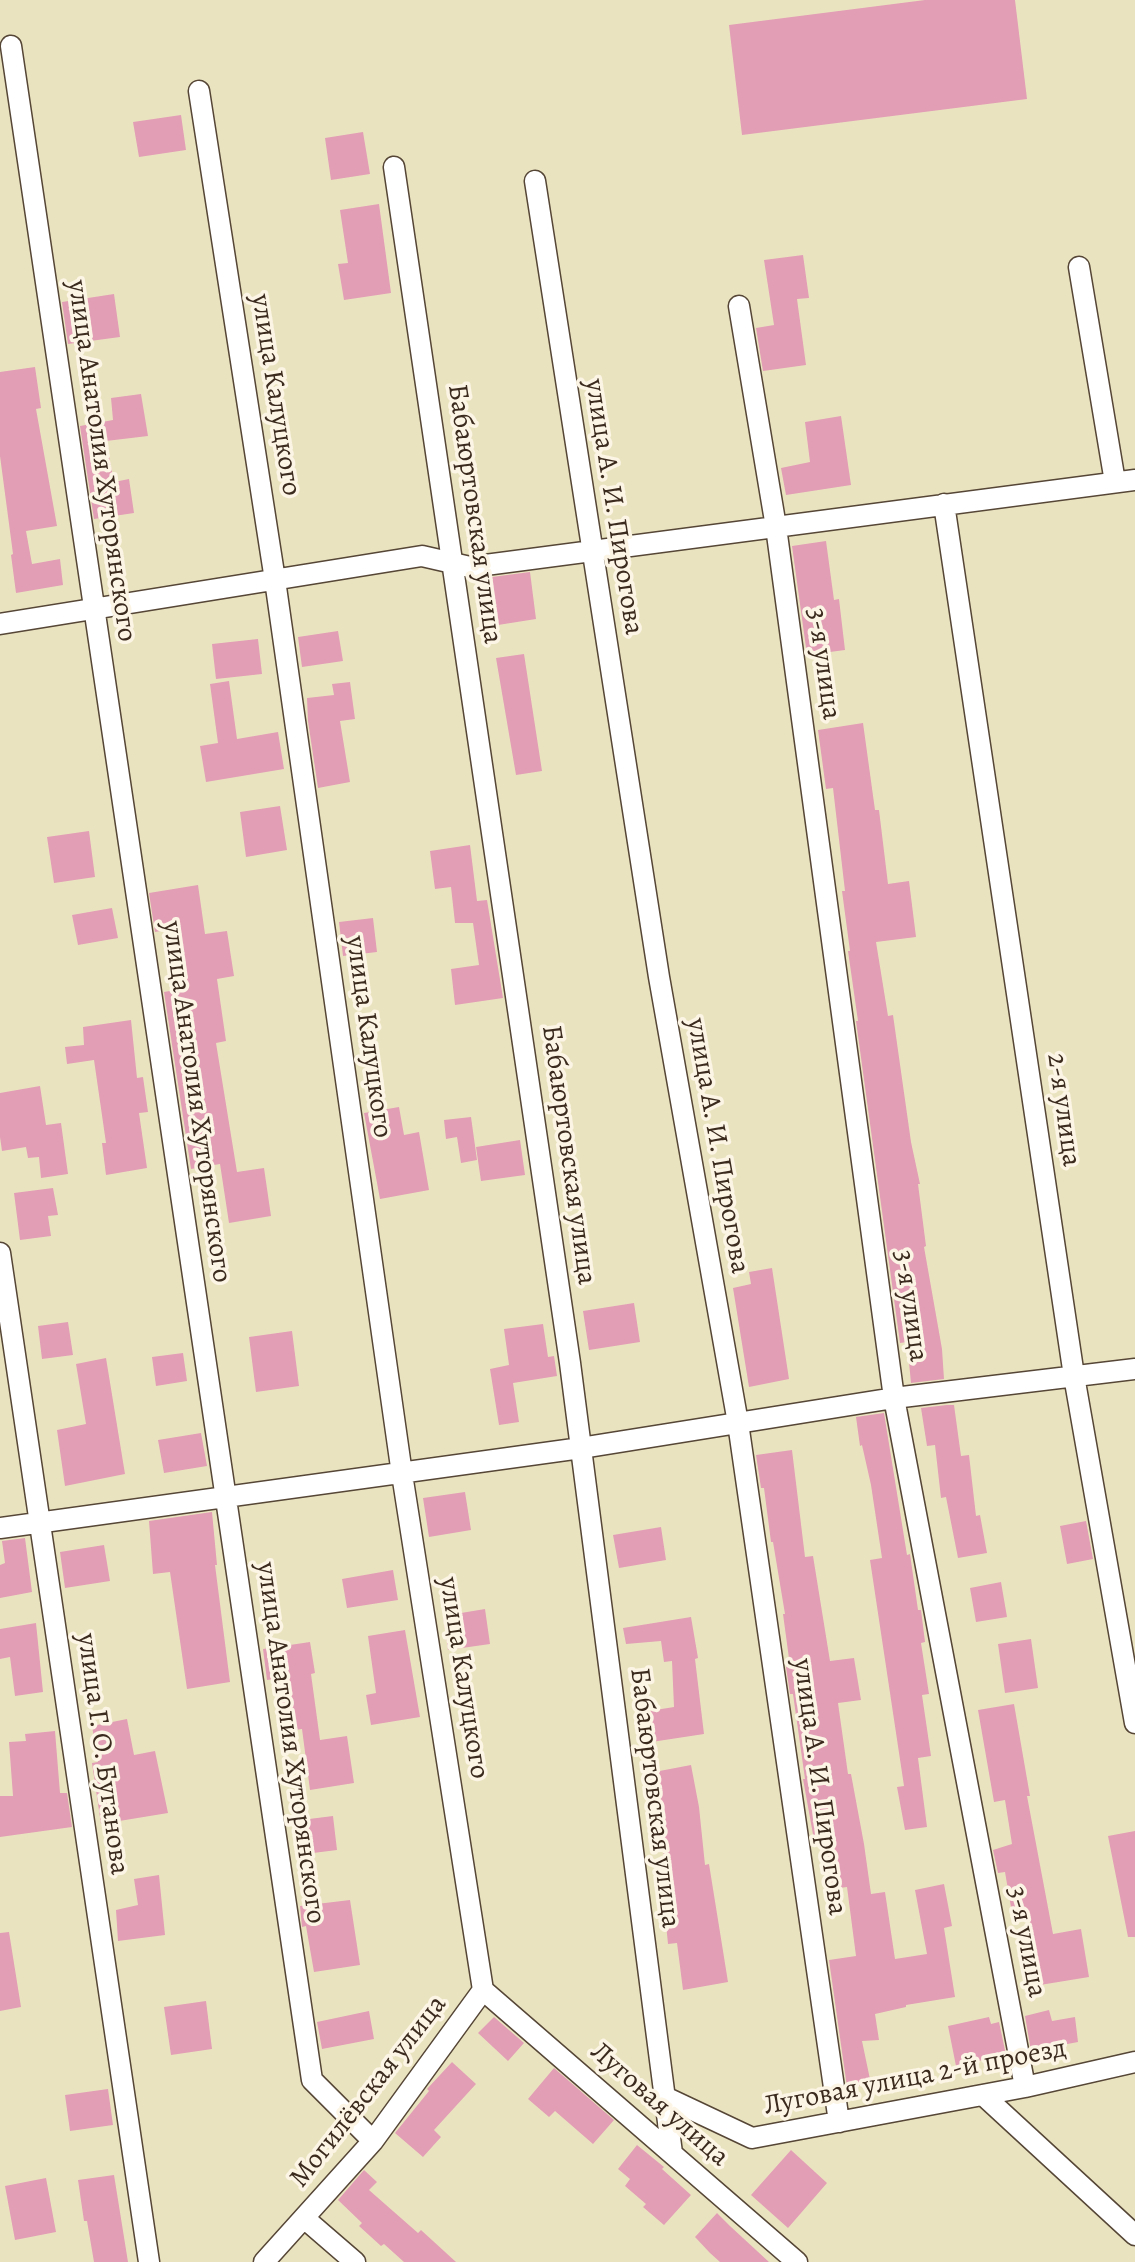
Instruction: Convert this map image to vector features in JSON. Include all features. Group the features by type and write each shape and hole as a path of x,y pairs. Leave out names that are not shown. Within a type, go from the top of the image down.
{"street":[{"name":"улица Анатолия Хуторянского","path":"11,46 312,2080 373,2141"},
{"name":"улица Калуцкого","path":"199,91 275,580 402,1474 483,1990"},
{"name":"Бабаюртовская улица","path":"394,167 581,1448 672,2153"},
{"name":"улица А. И. Пирогова","path":"535,181 659,977 738,1423 839,2122"},
{"path":"0,624 422,556 470,567 1125,481 1079,267"},
{"name":"3-я улица","path":"739,306 776,527 894,1398 1025,2087"},
{"name":"2-я улица","path":"944,504 1074,1376 1135,1723"},
{"name":"улица Г. О. Буганова","path":"0,1253 149,2262"},
{"path":"0,1528 581,1448 894,1398 1135,1369"},
{"name":"Могилёвская улица","path":"264,2262 373,2141 483,1990"},
{"name":"Луговая улица","path":"483,1990 797,2262"},
{"name":"Луговая улица 2-й проезд","path":"665,2097 752,2138 1025,2087 1135,2062"},
{"path":"983,2095 1135,2235"},
{"path":"304,2218 355,2262"}],"building":[{"path":"925,0 1015,0 1027,99 742,135 729,25"},
{"path":"181,115 186,150 139,157 133,122"},
{"path":"363,132 370,174 331,180 325,138"},
{"path":"379,204 391,293 344,300 338,264 348,263 340,210"},
{"path":"803,255 809,298 797,299 806,365 763,371 756,328 774,325 764,260"},
{"path":"114,294 120,337 68,344 62,302"},
{"path":"35,367 41,408 36,409 57,526 26,531 32,564 60,559 63,585 16,593 0,456 0,372"},
{"path":"141,394 148,436 106,441 114,482 129,479 134,513 94,519 80,426 113,420 111,398"},
{"path":"841,416 851,485 786,495 781,468 810,462 805,422"},
{"path":"826,541 834,600 839,599 845,650 807,655 792,546"},
{"path":"530,572 536,619 498,625 492,577"},
{"path":"338,631 343,661 302,667 298,637"},
{"path":"258,639 262,674 216,679 212,644"},
{"path":"524,654 542,771 516,775 496,658"},
{"path":"229,681 237,739 278,732 284,769 206,782 200,746 218,743 210,684"},
{"path":"350,682 355,719 340,721 350,782 318,788 307,698 334,695 332,684"},
{"path":"863,723 875,810 879,810 888,884 909,881 916,937 876,942 888,1016 893,1015 920,1184 924,1247 942,1349 944,1379 911,1383 907,1342 900,1343 856,1021 833,788 826,789 818,730"},
{"path":"280,806 287,850 246,857 240,812"},
{"path":"89,831 95,877 54,883 47,837"},
{"path":"470,845 477,901 487,900 503,998 455,1005 451,969 479,965 473,923 455,923 451,887 435,889 430,851"},
{"path":"198,885 205,934 227,931 234,976 217,979 226,1041 216,1043 237,1172 264,1168 271,1216 229,1223 220,1164 191,1169 164,992 186,988 177,928 155,932 149,893"},
{"path":"112,908 118,938 78,945 72,915"},
{"path":"373,918 377,952 343,956 339,922"},
{"path":"131,1020 137,1078 143,1077 148,1112 139,1113 147,1168 106,1175 102,1143 106,1143 94,1060 67,1064 65,1047 84,1045 83,1027"},
{"path":"40,1086 46,1125 61,1123 68,1174 41,1178 39,1157 28,1158 26,1147 2,1151 0,1093"},
{"path":"399,1107 404,1135 419,1132 429,1190 380,1199 364,1113"},
{"path":"471,1117 477,1160 461,1163 457,1137 446,1139 444,1120"},
{"path":"520,1140 525,1175 481,1181 476,1147"},
{"path":"53,1188 58,1215 48,1216 51,1236 20,1240 14,1193"},
{"path":"772,1268 789,1379 749,1387 733,1288 751,1284 749,1272"},
{"path":"634,1303 640,1342 589,1350 583,1311"},
{"path":"68,1322 73,1355 42,1359 38,1326"},
{"path":"543,1324 548,1357 554,1356 557,1376 513,1383 519,1422 499,1425 490,1369 509,1365 504,1329"},
{"path":"292,1331 299,1386 256,1392 249,1337"},
{"path":"183,1353 187,1381 156,1386 152,1357"},
{"path":"106,1358 125,1474 65,1486 57,1430 86,1424 76,1364"},
{"path":"954,1405 961,1456 969,1455 976,1516 980,1515 987,1553 958,1558 946,1497 941,1498 935,1445 927,1446 921,1408"},
{"path":"884,1413 907,1555 910,1554 918,1610 921,1610 925,1642 921,1643 929,1694 922,1695 931,1756 918,1758 927,1827 905,1830 897,1787 904,1786 870,1560 882,1558 871,1485 856,1417"},
{"path":"201,1433 207,1466 164,1473 158,1440"},
{"path":"792,1450 805,1557 813,1556 830,1661 854,1658 861,1700 838,1703 871,1894 885,1892 895,1959 927,1954 915,1890 944,1884 952,1926 944,1928 955,1997 875,2014 879,2040 862,2041 871,2084 847,2087 829,1960 856,1956 847,1887 832,1889 826,1838 814,1840 793,1694 790,1694 786,1667 790,1666 785,1614 756,1455"},
{"path":"465,1492 471,1530 429,1537 423,1498"},
{"path":"212,1512 215,1565 230,1682 187,1689 170,1572 153,1574 149,1521"},
{"path":"1086,1521 1093,1559 1067,1564 1060,1526"},
{"path":"661,1527 666,1560 619,1568 613,1535"},
{"path":"25,1538 32,1592 0,1598 0,1565 5,1563 2,1541"},
{"path":"104,1545 110,1581 65,1588 60,1552"},
{"path":"393,1570 398,1600 347,1608 342,1579"},
{"path":"1001,1582 1007,1617 976,1622 970,1588"},
{"path":"485,1609 490,1644 448,1650 443,1616"},
{"path":"691,1617 698,1658 695,1659 704,1734 645,1743 643,1712 674,1707 672,1661 664,1662 661,1641 626,1644 623,1628"},
{"path":"36,1623 43,1692 15,1696 10,1657 0,1659 0,1629"},
{"path":"405,1630 420,1717 371,1725 366,1695 376,1693 368,1636"},
{"path":"1031,1639 1038,1688 1005,1693 998,1644"},
{"path":"310,1642 320,1740 347,1736 354,1783 310,1790 302,1729 281,1732 274,1679 267,1680 263,1649"},
{"path":"1014,1704 1030,1796 1027,1796 1053,1934 1081,1929 1089,1977 1040,1985 1029,1916 1013,1919 1005,1872 998,1873 993,1850 1012,1844 1005,1800 994,1802 978,1710"},
{"path":"127,1719 134,1755 155,1751 168,1813 101,1824 92,1763 98,1762 92,1726"},
{"path":"55,1731 60,1793 67,1793 72,1827 0,1837 0,1796 13,1796 9,1742 26,1741 25,1734"},
{"path":"691,1765 705,1865 709,1864 728,1982 683,1990 677,1943 668,1944 666,1924 674,1923 658,1801 655,1802 649,1773"},
{"path":"333,1816 337,1850 297,1855 293,1821"},
{"path":"1135,1831 1135,1937 1128,1937 1108,1836"},
{"path":"159,1875 165,1935 118,1941 116,1910 138,1905 134,1879"},
{"path":"350,1900 360,1965 314,1972 306,1926 302,1927 300,1906"},
{"path":"9,1932 21,2007 0,2011 0,1933"},
{"path":"206,2001 212,2049 171,2055 164,2007"},
{"path":"1049,2010 1052,2021 1075,2017 1078,2042 1031,2051 1025,2016"},
{"path":"369,2011 374,2039 322,2049 317,2022"},
{"path":"494,2017 524,2043 508,2061 478,2033"},
{"path":"989,2017 991,2024 999,2022 1006,2055 956,2066 948,2026"},
{"path":"452,2062 476,2084 434,2130 441,2137 423,2157 395,2133 429,2091 427,2089"},
{"path":"554,2068 614,2120 593,2144 555,2111 549,2117 528,2099"},
{"path":"108,2089 113,2125 70,2131 65,2095"},
{"path":"637,2145 691,2195 664,2225 625,2186 630,2179 618,2169"},
{"path":"791,2150 827,2183 788,2228 751,2195"},
{"path":"364,2170 377,2182 369,2190 456,2262 404,2262 359,2226 362,2223 338,2200"},
{"path":"114,2175 128,2262 94,2262 78,2180"},
{"path":"46,2178 56,2232 15,2240 5,2186"},
{"path":"717,2213 769,2262 720,2262 710,2253 695,2237"}]}
